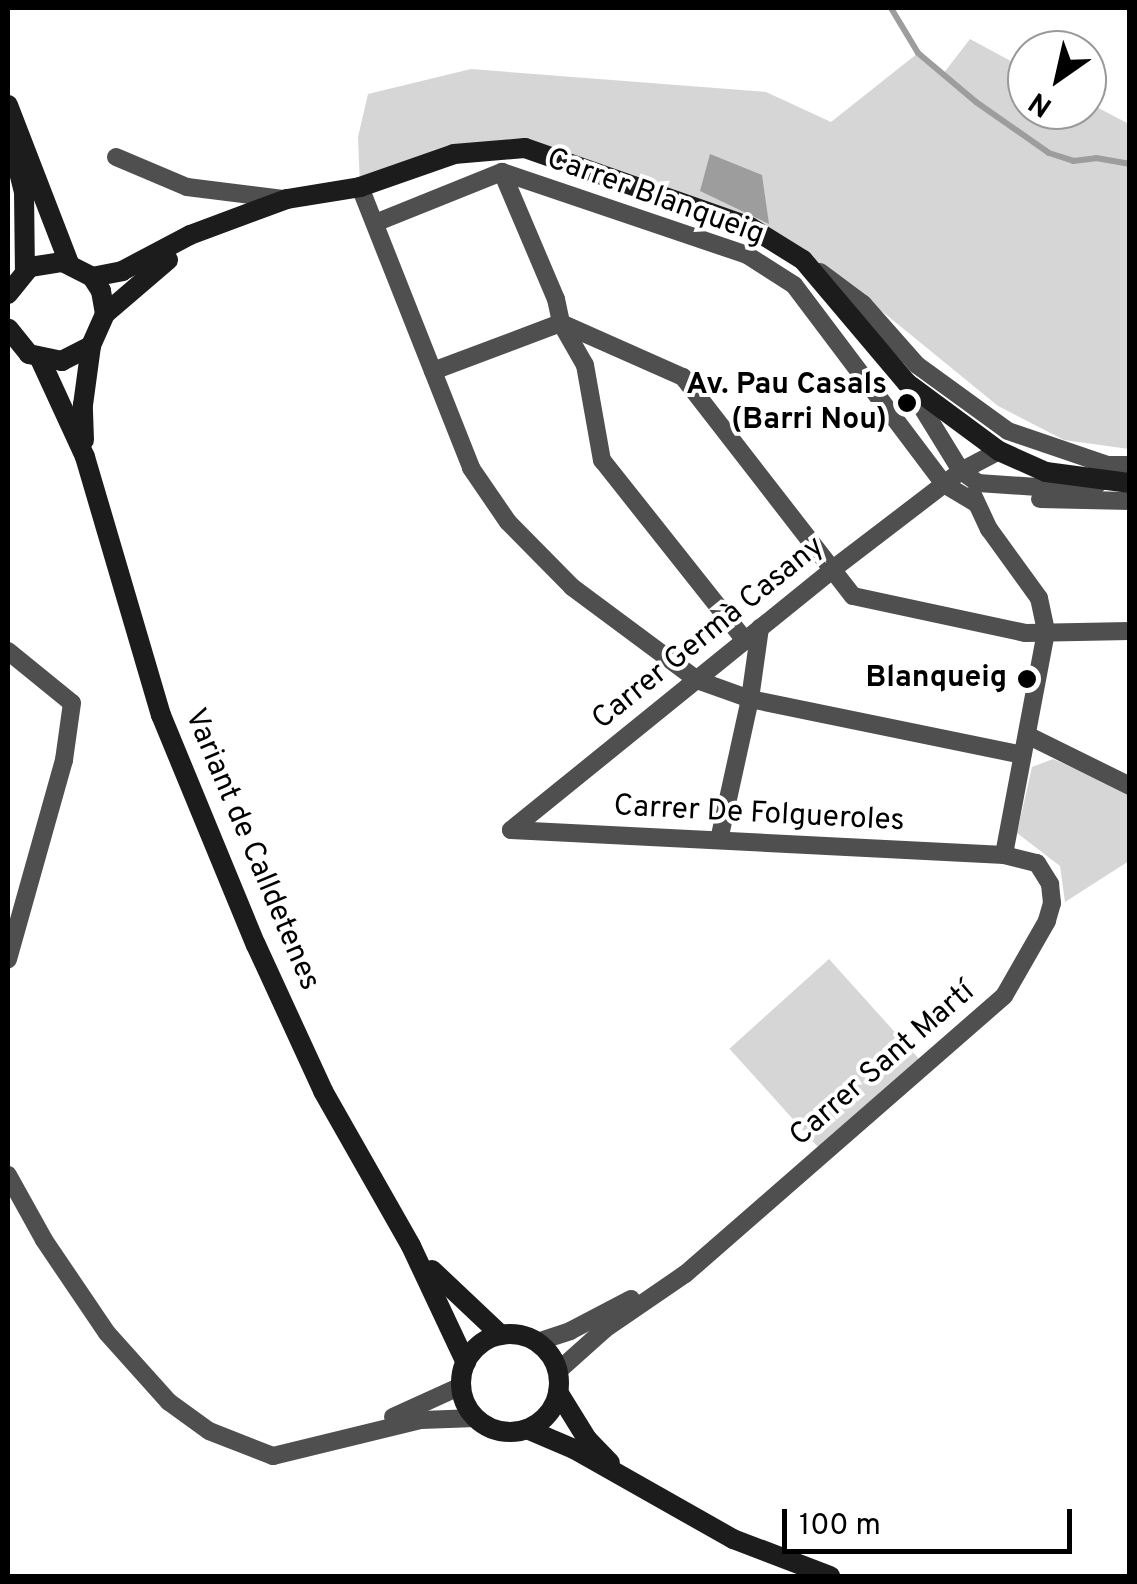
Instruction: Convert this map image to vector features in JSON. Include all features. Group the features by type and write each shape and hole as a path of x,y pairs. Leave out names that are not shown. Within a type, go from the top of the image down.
{"street":[{"path":"8,105 69,263"},
{"path":"8,129 24,192 24,271"},
{"name":"Variant de Calldetenes","path":"92,278 122,272 190,235 287,199 360,187 454,154 525,148 750,227 803,260 907,383 999,451 1046,472 1120,483"},
{"path":"116,157 187,187 287,199"},
{"path":"502,172 561,323 584,365 602,460 752,634 750,698 720,840"},
{"name":"Carrer Blanqueig","path":"375,223 502,172 747,255 794,286 944,484"},
{"path":"360,187 471,468 508,522 572,587 698,680 750,698 1022,755"},
{"name":"Variant de Calldetenes","path":"84,458 83,405 91,346 105,314 156,266 233,218"},
{"path":"803,260 862,304 918,365 1008,431 1108,465 1130,465"},
{"path":"8,294 24,271 42,262 69,263 92,278 101,290 105,314"},
{"path":"433,371 561,323 683,377 853,596 1026,633 1130,632"},
{"name":"Variant de Calldetenes","path":"8,328 20,347 40,359 84,458 161,715 256,945 323,1092 410,1246 466,1363"},
{"path":"40,359 68,360 91,346"},
{"path":"907,383 976,503 1039,598 1046,632 1004,855"},
{"path":"999,451 1004,487"},
{"name":"Carrer Germà Casany","path":"511,830 833,569 961,471 999,451"},
{"path":"961,471 1019,495 1130,502"},
{"path":"976,503 1004,487 1120,483"},
{"path":"944,484 976,503"},
{"path":"8,651 72,703 64,760 8,959"},
{"path":"1029,736 1130,786"},
{"name":"Carrer De Folgueroles","path":"511,830 1004,855"},
{"name":"Carrer Sant Martí","path":"558,1381 605,1329 685,1274 1004,996 1047,921 1052,903 1050,884 1037,863 1004,855"},
{"path":"8,1175 44,1240 107,1334 170,1402 209,1431 273,1456 421,1420 476,1418 502,1432 527,1429 548,1416 558,1381"},
{"name":"Carrer Sant Martí","path":"537,1342 570,1330 654,1287 752,1217"},
{"name":"Variant de Calldetenes","path":"410,1246 454,1294 501,1335"},
{"path":"476,1418 461,1386 466,1363 482,1343 501,1335 537,1342 587,1439 628,1483"},
{"path":"299,1452 461,1386"},
{"path":"527,1429 574,1450 733,1538 830,1576"}],"shaded area":[{"path":"970,39 1007,59 1007,130 1107,130 1107,112 1129,124 1129,449 1064,440 998,406 867,299 750,227 525,149 454,154 360,187 358,137 368,94 471,69 766,92 831,122 918,53 943,74"},
{"path":"710,154 762,175 769,224 700,191"},
{"path":"1053,759 1129,792 1129,861 1065,902 1060,866 1017,833 1032,767"},
{"path":"829,959 924,1065 824,1154 729,1049"}],"waterway":[{"path":"891,8 918,53 976,102 1049,153 1073,161 1096,158 1130,164"}],"place":[{"name":"Av. Pau Casals (Barri Nou)","path":"907,403"},
{"name":"Blanqueig","path":"1027,679"}]}
